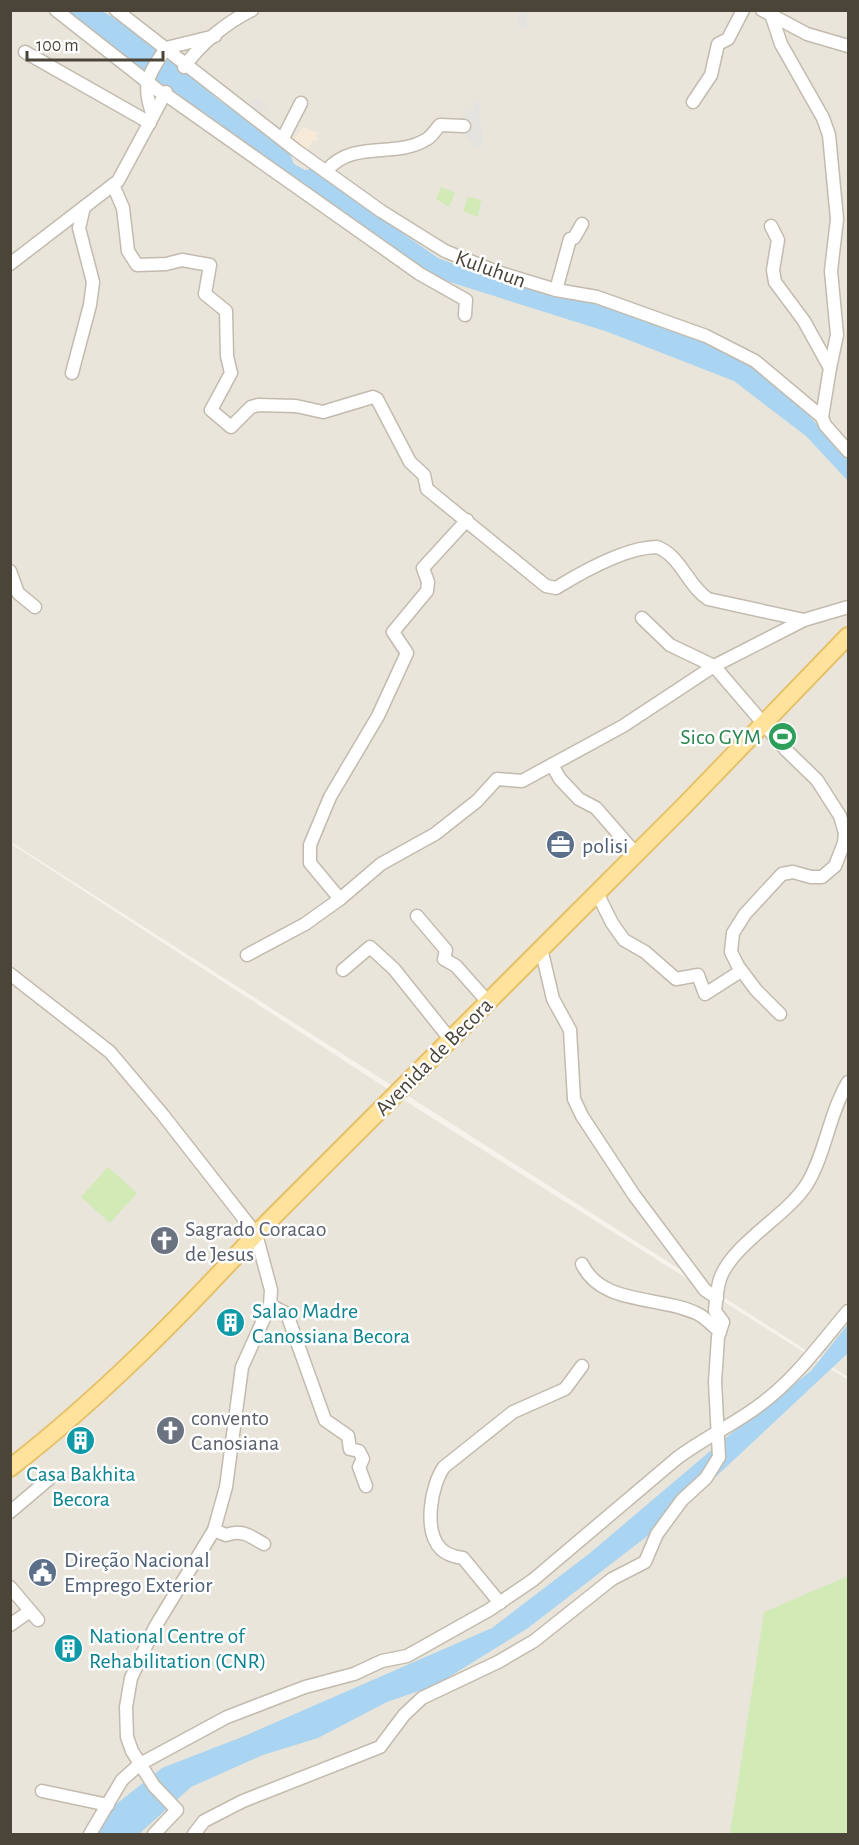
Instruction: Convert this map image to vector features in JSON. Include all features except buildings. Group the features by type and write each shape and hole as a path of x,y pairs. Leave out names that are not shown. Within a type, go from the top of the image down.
{"main road":[{"name":"Avenida de Becora","path":"10,1468 51,1435 189,1308 256,1234 636,854 849,636"}],"street":[{"path":"56,10 165,94 420,274 461,295 466,300 465,315"},
{"name":"Kuluhun","path":"116,10 234,104 381,211 445,251 497,272 556,290 597,297 706,336 755,361 822,417 825,425 849,451"},
{"path":"185,65 236,15 252,10"},
{"path":"693,102 711,75 718,44 728,39 743,10"},
{"path":"768,13 807,34 849,46"},
{"path":"768,13 782,44 823,118 829,135 837,219 831,271 837,334 822,417"},
{"path":"151,119 146,98 146,78 166,49 215,36"},
{"path":"25,52 151,119"},
{"path":"10,264 118,181 165,94"},
{"path":"283,138 301,103"},
{"path":"327,170 335,161 361,150 408,146 427,138 440,125 465,126"},
{"path":"113,185 123,208 128,251 137,265 166,264 182,260 210,265 205,294 226,310 227,356 231,374 211,410 231,427 255,405 296,406 323,412 367,398 377,399 410,462 424,475 427,489 553,589 586,570 634,552 657,547 669,554 691,584 708,599 804,620"},
{"path":"72,373 90,305 93,282 79,228 84,207"},
{"path":"556,290 570,239 574,238 582,224"},
{"path":"771,226 778,240 774,282 804,321 830,368"},
{"path":"340,899 310,863 310,845 330,797 395,683 407,653 393,632 427,591 428,582 423,568 467,520"},
{"path":"10,571 18,593 35,607"},
{"path":"247,955 305,924 340,899 381,864 435,834 477,801 497,779 522,781 623,726 714,666 804,620 849,607"},
{"path":"642,618 670,645 714,666 763,723 818,780 840,816 845,832 844,843 835,866 822,877 811,877 793,872 782,874 745,914 733,933 731,952 741,971 780,1014"},
{"path":"552,765 560,779 579,799 596,808 636,854"},
{"path":"597,893 612,923 624,939 645,952 676,979 698,975 705,994 741,971"},
{"path":"417,916 446,950 444,960 456,966 488,1002"},
{"path":"343,970 370,947 394,969 450,1040"},
{"path":"542,948 553,999 570,1030 574,1099 582,1116 634,1195 705,1290 717,1298"},
{"path":"10,974 110,1052 256,1234 271,1290 270,1305 242,1367 226,1487 214,1530 155,1627 131,1678 126,1707 127,1737 154,1786 177,1810 154,1834"},
{"path":"194,1834 204,1821 243,1801 380,1748 404,1715 422,1698 498,1662 534,1641 612,1579 645,1562 657,1534 682,1500 706,1478 718,1457 715,1382 723,1322 715,1311 720,1278 745,1244 781,1213 807,1184 823,1147 834,1107 849,1082"},
{"path":"582,1264 589,1278 609,1292 624,1293 698,1314 720,1332"},
{"path":"270,1305 287,1314 325,1420 348,1436 350,1449 359,1451 363,1459 359,1467 366,1486"},
{"path":"90,1834 122,1780 140,1764 227,1717 305,1686 354,1674 382,1661 407,1656 500,1603 533,1580 676,1459 701,1440 717,1433 761,1404 797,1373 849,1311"},
{"path":"500,1603 463,1558 452,1556 440,1549 432,1531 431,1514 439,1474 444,1467 513,1412 565,1389 582,1366"},
{"path":"10,1512 49,1479"},
{"path":"214,1530 226,1535 237,1530 264,1544"},
{"path":"10,1587 34,1615 10,1625"},
{"path":"42,1791 108,1805"}],"shaded area":[{"path":"10,11 848,11 848,1377 11,842"},
{"path":"506,11 526,11 527,29 518,27 519,12"},
{"path":"256,96 268,105 257,120 246,107"},
{"path":"479,100 483,147 473,147 473,141 467,140 468,136 463,135 464,117 467,110 474,110 474,103"},
{"path":"304,127 318,133 317,141 313,140 306,152 290,143"},
{"path":"10,843 429,1116 848,1380 848,1834 11,1834"}],"green space":[{"path":"441,187 455,193 449,207 436,199"},
{"path":"468,197 481,200 478,217 463,211"},
{"path":"108,1167 137,1193 110,1223 81,1197"},
{"path":"848,1576 848,1834 730,1834 764,1612"}],"water":[{"path":"64,11 102,11 129,27 192,71 216,98 287,147 294,164 305,170 311,169 438,258 504,283 599,305 650,320 700,338 756,367 794,400 848,457 848,481 806,436 734,381 608,332 434,277 106,45"},
{"path":"848,1324 848,1353 676,1514 528,1628 436,1685 387,1702 318,1738 263,1755 191,1787 139,1834 99,1834 110,1809 162,1768 242,1737 492,1628 590,1553 728,1436 811,1371"}],"place":[{"name":"Sico GYM","path":"782,736"},
{"name":"polisi","path":"561,845"},
{"name":"Sagrado Coracao de Jesus","path":"164,1241"},
{"name":"Salao Madre Canossiana Becora","path":"231,1323"},
{"name":"convento Canosiana","path":"170,1430"},
{"name":"Casa Bakhita Becora","path":"81,1441"},
{"name":"Direção Nacional Emprego Exterior","path":"43,1572"},
{"name":"National Centre of Rehabilitation (CNR)","path":"68,1648"}]}
